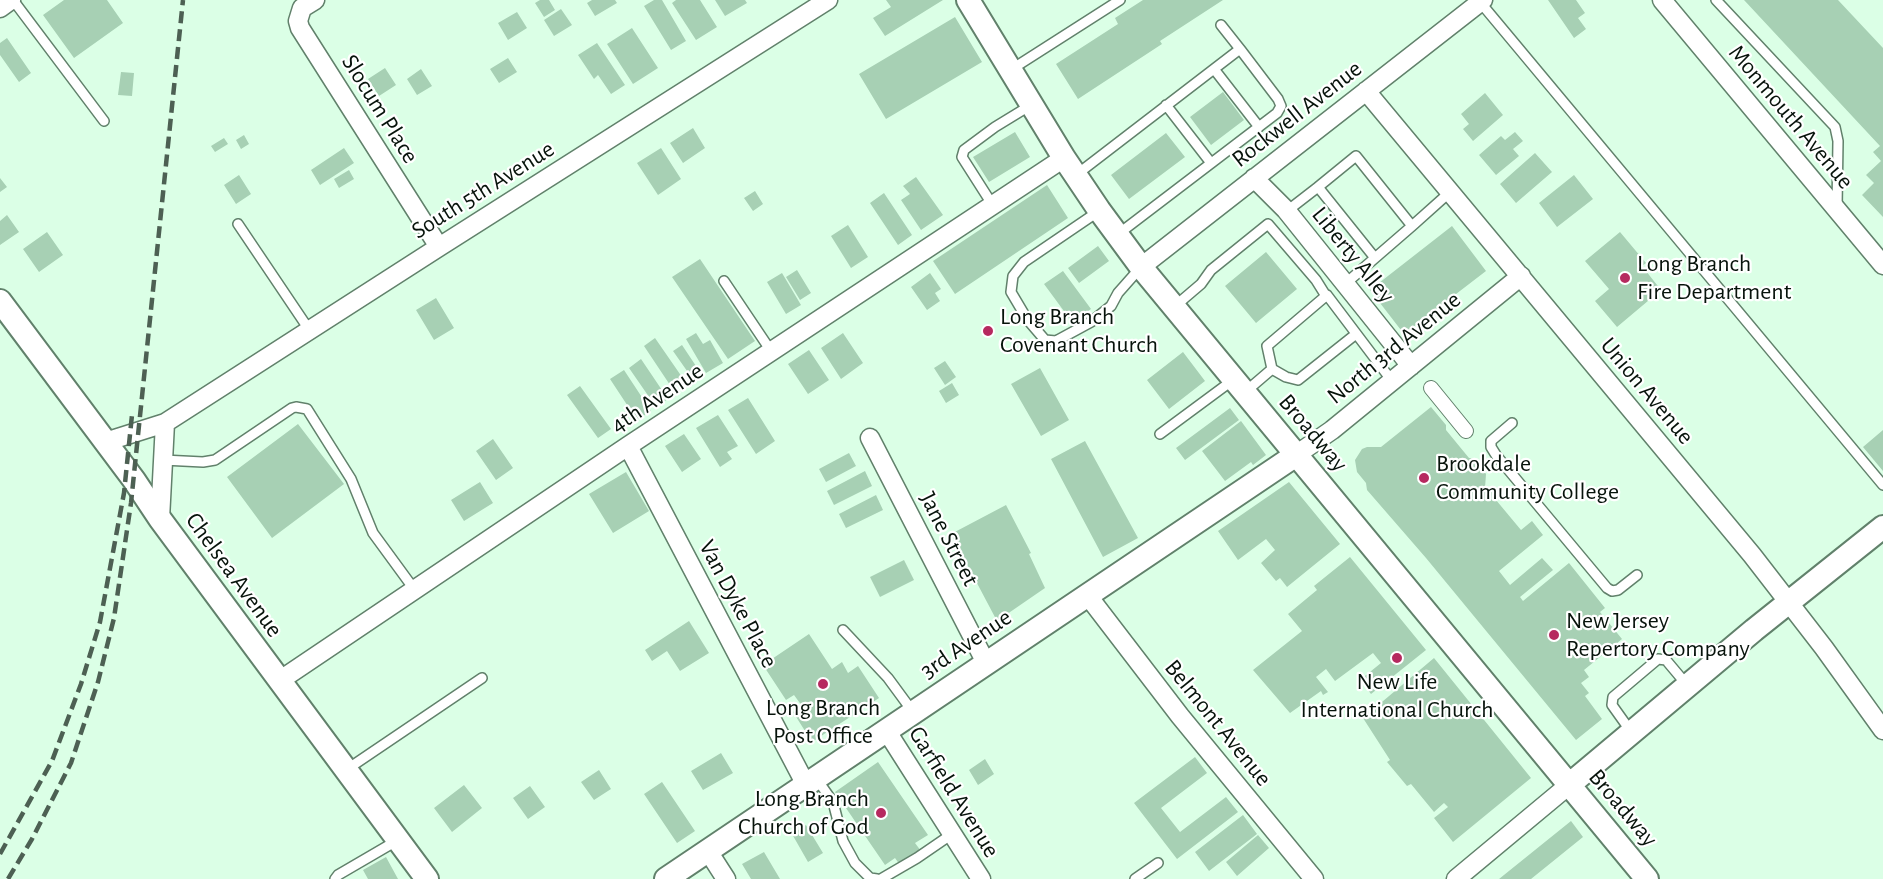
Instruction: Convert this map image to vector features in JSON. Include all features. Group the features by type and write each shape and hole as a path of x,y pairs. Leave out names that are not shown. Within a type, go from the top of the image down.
{"street":[{"path":"0,8 12,0"},
{"name":"Slocum Place","path":"315,0 302,8 298,21 300,28 439,247"},
{"name":"South 5th Avenue","path":"105,442 165,423 828,0"},
{"name":"Broadway","path":"968,0 1070,166 1141,267 1647,879"},
{"name":"Monmouth Avenue","path":"1662,0 1883,265"},
{"name":"Rockwell Avenue","path":"1141,267 1481,1"},
{"name":"Union Avenue","path":"1366,91 1789,603 1883,730"},
{"name":"4th Avenue","path":"279,681 992,204 1070,166"},
{"name":"Liberty Alley","path":"1254,178 1287,211 1411,366"},
{"name":"North 3rd Avenue","path":"1296,455 1332,430 1521,276"},
{"name":"Chelsea Avenue","path":"0,301 427,879"},
{"path":"1431,388 1466,430"},
{"path":"160,519 165,423"},
{"name":"Jane Street","path":"870,438 986,663"},
{"name":"Van Dyke Place","path":"628,446 811,781"},
{"name":"3rd Avenue","path":"666,879 1296,455"},
{"path":"1456,879 1883,527"},
{"name":"Belmont Avenue","path":"1088,596 1180,716 1309,877"},
{"name":"Garfield Avenue","path":"886,730 981,879"},
{"path":"708,851 726,879"}],"lane":[{"path":"12,0 104,121"},
{"path":"1010,70 1120,0"},
{"path":"1716,0 1835,127 1838,141 1837,210"},
{"path":"1481,1 1883,485"},
{"path":"1117,235 1277,113 1281,106 1221,25"},
{"path":"1070,166 1166,105 1240,49"},
{"path":"1214,69 1259,127"},
{"path":"992,204 962,157 964,150 995,127 1031,105"},
{"path":"1166,105 1211,163"},
{"path":"1287,211 1356,156 1412,226"},
{"path":"1318,187 1375,258"},
{"path":"1345,284 1450,192"},
{"path":"1099,210 1024,262 1013,276 1011,292 1027,319 1045,340 1056,341 1091,322 1111,306 1118,292 1141,267"},
{"path":"238,224 310,331"},
{"path":"1174,308 1201,284 1211,270 1268,224 1316,280 1392,381"},
{"path":"724,281 771,351"},
{"path":"1326,296 1267,346 1272,369 1286,377 1298,380 1356,334"},
{"path":"1160,434 1272,369"},
{"path":"163,460 203,462 215,460 291,408 307,409 351,479 373,533 414,589"},
{"path":"1512,423 1491,441 1491,447 1503,463 1607,588 1612,591 1618,590 1637,574"},
{"path":"843,630 888,678 913,712"},
{"path":"1632,733 1612,705 1613,697 1658,659 1666,660 1688,686"},
{"path":"346,770 482,678"},
{"path":"811,781 833,802 843,841 855,863 870,878 879,879 917,858 952,834"},
{"path":"335,879 338,875 398,840"},
{"path":"1135,879 1158,863"}],"building":[{"path":"64,0 107,0 123,23 74,58 43,15"},
{"path":"540,0 549,0 555,10 544,17 535,3"},
{"path":"592,0 615,0 617,3 595,16 587,3"},
{"path":"654,0 662,0 686,41 671,50 644,6"},
{"path":"676,0 700,0 717,27 696,40 672,3"},
{"path":"715,0 745,0 747,3 725,16"},
{"path":"886,0 943,0 885,36 873,18 891,7"},
{"path":"1143,0 1223,0 1160,41 1162,44 1078,99 1056,64 1118,24 1115,18"},
{"path":"1548,0 1576,0 1585,13 1578,18 1586,29 1574,38"},
{"path":"1744,0 1838,0 1883,48 1883,217 1862,195 1874,183 1866,175 1881,161 1873,152 1880,146"},
{"path":"561,9 572,25 554,36 544,20"},
{"path":"517,12 527,28 508,40 498,23"},
{"path":"955,17 982,62 886,119 859,74"},
{"path":"632,28 658,68 633,84 607,44"},
{"path":"7,38 31,73 19,82 0,55 0,43"},
{"path":"597,43 625,85 611,94 598,75 594,79 578,55"},
{"path":"508,58 517,72 499,83 490,69"},
{"path":"385,68 396,85 379,96 368,79"},
{"path":"421,69 432,86 417,95 407,79"},
{"path":"121,72 134,73 132,96 118,95"},
{"path":"1223,92 1244,120 1211,145 1190,117"},
{"path":"1485,93 1503,115 1473,141 1463,129 1469,124 1461,114"},
{"path":"693,128 705,148 683,163 670,143"},
{"path":"1015,132 1030,157 989,182 973,157"},
{"path":"1515,132 1523,141 1513,149 1519,156 1496,175 1479,155 1501,136 1505,140"},
{"path":"1166,133 1185,157 1129,199 1111,175"},
{"path":"244,135 249,144 241,149 236,140"},
{"path":"224,138 228,144 215,152 211,146"},
{"path":"344,148 354,163 320,185 311,170"},
{"path":"661,148 681,179 658,195 637,163"},
{"path":"1535,153 1552,172 1516,203 1500,184"},
{"path":"349,170 354,179 339,188 334,179"},
{"path":"239,175 251,194 236,204 224,185"},
{"path":"1574,175 1593,199 1557,227 1539,203"},
{"path":"916,177 943,215 921,230 901,200 910,194 903,186"},
{"path":"0,178 7,187 0,192"},
{"path":"1047,185 1068,218 955,294 933,261"},
{"path":"755,191 763,204 753,211 744,198"},
{"path":"884,193 912,235 898,245 870,203"},
{"path":"7,215 19,232 0,245 0,221"},
{"path":"848,225 868,257 851,268 831,236"},
{"path":"1452,226 1486,271 1404,334 1370,290"},
{"path":"47,232 63,255 39,272 23,249"},
{"name":"Long Branch Fire Department","path":"1620,232 1646,263 1642,266 1661,290 1617,327 1595,301 1609,289 1585,261"},
{"path":"1098,246 1109,261 1079,283 1068,268"},
{"path":"1266,252 1297,289 1256,323 1225,286"},
{"path":"700,259 755,341 728,359 672,277"},
{"path":"797,270 811,293 800,300 786,277"},
{"path":"1063,271 1091,309 1072,322 1044,284"},
{"path":"782,273 801,305 786,314 767,282"},
{"path":"930,273 941,289 935,293 940,301 927,310 911,287"},
{"path":"436,298 454,328 434,340 416,310"},
{"path":"696,333 703,344 710,340 723,363 706,373 686,339"},
{"path":"843,333 863,363 841,379 821,348"},
{"path":"655,338 682,377 670,385 644,346"},
{"path":"682,345 700,372 692,378 673,351"},
{"path":"809,350 829,380 808,394 788,364"},
{"path":"1183,352 1205,381 1169,409 1147,380"},
{"path":"641,359 668,399 656,407 629,368"},
{"path":"945,361 956,377 945,385 934,368"},
{"path":"1040,368 1069,420 1041,436 1011,384"},
{"path":"624,370 651,411 637,420 610,379"},
{"path":"952,383 959,395 946,403 939,391"},
{"path":"580,386 611,429 598,438 567,395"},
{"path":"748,398 775,441 756,454 728,410"},
{"path":"1431,407 1446,425 1446,430 1469,458 1474,458 1486,474 1485,488 1497,490 1502,495 1496,500 1521,530 1532,521 1543,535 1499,571 1510,585 1542,558 1553,570 1520,597 1523,601 1569,563 1605,608 1600,612 1622,639 1584,670 1589,677 1581,683 1589,693 1585,696 1602,719 1576,740 1367,490 1366,483 1357,472 1355,460 1362,449 1381,447"},
{"path":"1230,408 1239,420 1185,460 1176,448"},
{"path":"718,415 738,446 727,452 732,459 720,467 696,428"},
{"path":"1241,421 1266,455 1253,465 1251,462 1225,481 1202,451"},
{"path":"298,424 344,484 272,538 227,477"},
{"path":"1883,430 1883,471 1863,447"},
{"path":"684,434 701,459 682,472 665,446"},
{"path":"493,439 513,468 496,480 476,451"},
{"path":"1085,441 1138,538 1103,557 1051,459"},
{"path":"849,453 856,466 826,482 819,469"},
{"path":"865,471 872,486 834,505 827,491"},
{"path":"626,472 649,511 613,533 589,494"},
{"path":"480,482 493,503 464,521 451,500"},
{"path":"1289,482 1340,544 1287,587 1280,578 1276,581 1261,563 1275,550 1266,539 1238,560 1218,531"},
{"path":"876,495 883,510 846,528 839,514"},
{"path":"1006,505 1031,553 1029,554 1045,588 997,621 951,534"},
{"path":"1350,557 1426,650 1371,694 1360,680 1381,663 1373,653 1335,681 1326,669 1316,677 1328,692 1323,695 1321,691 1290,713 1253,670 1302,631 1288,614 1317,590 1314,586"},
{"path":"904,560 914,580 880,597 870,577"},
{"path":"689,621 709,653 680,671 667,651 652,661 645,650"},
{"name":"Long Branch Post Office","path":"809,634 832,669 842,662 848,673 858,666 879,698 812,742 793,712 802,706 794,695 786,700 763,665"},
{"path":"1434,658 1531,778 1453,842 1434,818 1448,807 1444,803 1434,812 1411,784 1407,786 1387,762 1390,760 1363,718"},
{"path":"721,753 733,773 703,790 691,771"},
{"path":"1195,757 1207,773 1161,808 1180,832 1226,797 1238,812 1177,859 1134,803"},
{"path":"985,759 994,774 978,785 969,770"},
{"name":"Long Branch Church of God","path":"878,762 928,835 915,843 921,851 900,865 895,858 885,865 835,792"},
{"path":"599,770 611,789 594,800 581,782"},
{"path":"662,782 695,831 677,843 644,794"},
{"path":"464,785 482,808 452,832 434,808"},
{"path":"530,786 545,807 528,819 513,798"},
{"path":"1243,815 1257,834 1209,871 1195,852"},
{"path":"1571,821 1583,837 1531,879 1499,879"},
{"path":"806,825 823,853 808,862 792,834"},
{"path":"1258,835 1269,848 1237,876 1226,862"},
{"path":"764,852 780,879 751,879 742,864"},
{"path":"386,857 398,879 368,879 363,870"}],"railway":[{"path":"8,879 32,839 71,763 98,682 114,618 131,503 183,0"},
{"path":"0,854 52,761 81,684 100,622 124,493 132,415"}],"place":[{"name":"Long Branch Fire Department","path":"1625,278"},
{"name":"Long Branch Covenant Church","path":"988,331"},
{"name":"Brookdale Community College","path":"1424,478"},
{"name":"New Jersey Repertory Company","path":"1554,635"},
{"name":"New Life International Church","path":"1397,658"},
{"name":"Long Branch Post Office","path":"823,684"},
{"name":"Long Branch Church of God","path":"881,813"}]}
